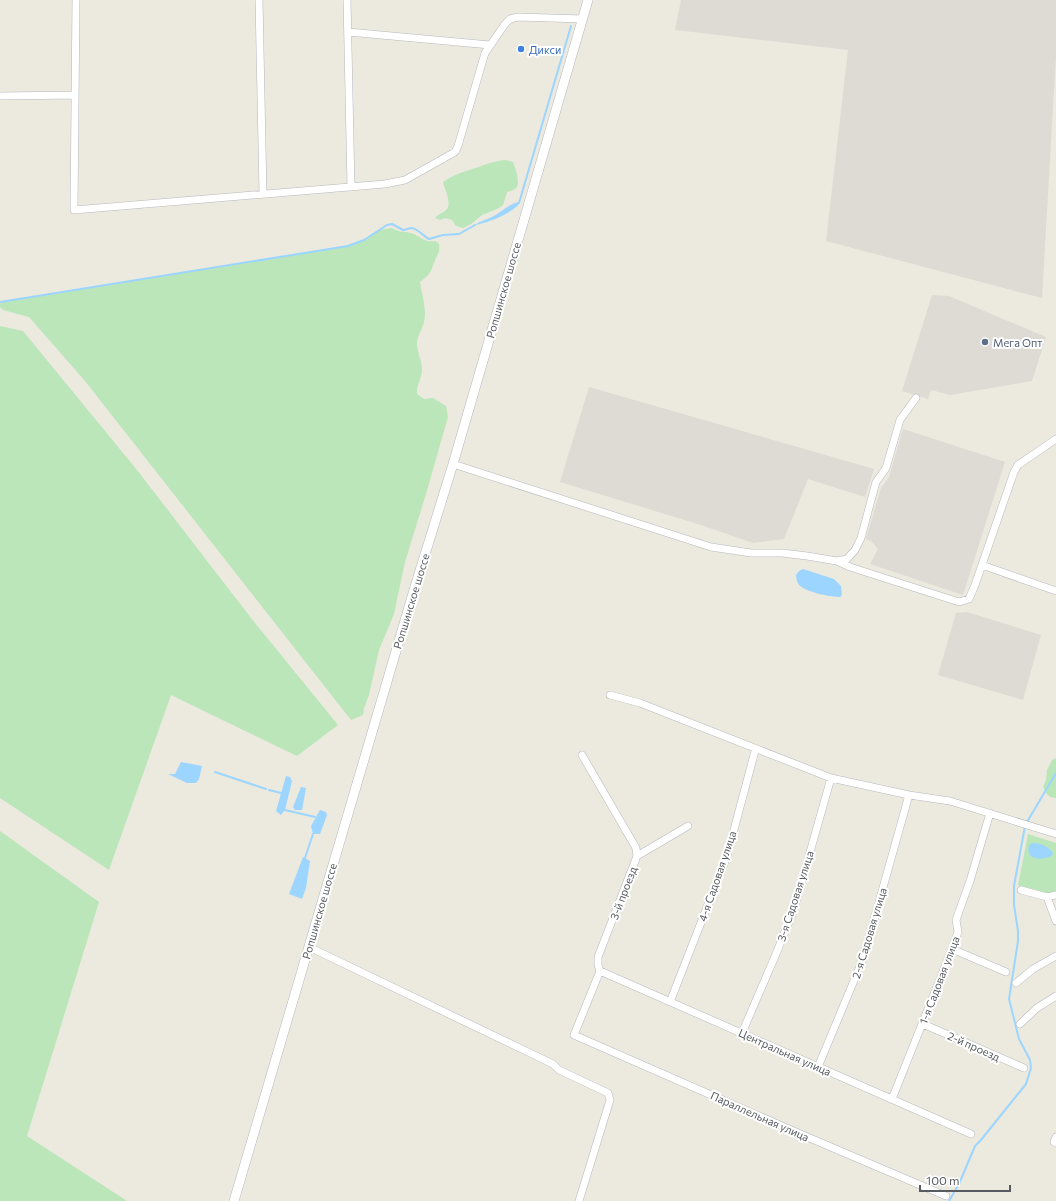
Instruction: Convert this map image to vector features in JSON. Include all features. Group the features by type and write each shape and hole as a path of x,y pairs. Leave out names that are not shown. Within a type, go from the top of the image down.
{"main road":[{"name":"Ропшинское шоссе","path":"234,1201 414,590 453,464 588,0"}],"street":[{"path":"76,0 74,210 385,184 405,180 455,152 485,53 510,19 518,17 583,18"},
{"path":"259,0 263,194"},
{"path":"347,0 351,187"},
{"path":"348,32 490,45"},
{"path":"0,96 75,95"},
{"path":"837,562 847,559 855,550 861,538 876,482 886,468 900,420 916,398"},
{"path":"453,464 711,547 751,553 782,553 837,562 959,602 969,599 1014,472 1018,465 1056,439"},
{"path":"982,565 1056,591"},
{"path":"610,695 640,703 831,778 909,795 950,801 1056,834"},
{"name":"4-я Садовая улица","path":"670,1002 727,856 754,751 757,749"},
{"name":"3-й проезд","path":"582,755 636,848 637,856 598,957 600,971"},
{"name":"3-я Садовая улица","path":"742,1034 793,912 831,778"},
{"name":"2-я Садовая улица","path":"818,1067 863,959 909,795"},
{"name":"1-я Садовая улица","path":"892,1099 958,932 956,920 970,881 990,813"},
{"path":"637,856 688,826"},
{"path":"1021,890 1047,897 1056,895"},
{"path":"1047,897 1056,921"},
{"path":"309,947 553,1064 559,1070 608,1093 610,1100 579,1201"},
{"path":"952,949 1006,972"},
{"path":"1016,983 1033,969 1056,956"},
{"name":"Центральная улица","path":"600,971 971,1134"},
{"name":"Параллельная улица","path":"600,971 574,1035 946,1196"},
{"path":"1020,1024 1037,1008 1056,996"},
{"name":"2-й проезд","path":"922,1024 1024,1068"},
{"path":"1056,1138 1054,1142 1056,1143"}],"shaded area":[{"path":"681,0 1056,0 1056,55 1042,298 826,241 848,50 675,30"},
{"path":"932,295 949,296 1046,337 1032,381 950,395 931,390 928,399 902,391"},
{"path":"589,387 874,469 865,497 808,479 784,539 753,543 701,525 560,482"},
{"path":"903,429 1005,462 963,595 870,564 878,549 871,541 866,539 881,488 889,477"},
{"path":"967,612 1041,635 1023,700 938,675 956,613"}],"green space":[{"path":"506,160 513,162 518,183 516,188 507,192 503,205 482,215 471,224 463,228 456,226 452,220 445,218 440,220 435,218 448,208 449,204 443,182 453,176 469,170"},
{"path":"392,228 414,234 428,241 436,241 439,244 438,253 431,271 420,282 425,317 417,343 422,370 417,388 417,394 424,399 433,398 446,406 448,417 405,562 394,614 379,650 363,715 351,720 85,381 29,317 3,310 0,307 0,304 2,302 348,246 364,240 379,230"},
{"path":"0,326 23,331 137,470 251,618 338,725 297,756 171,695 109,870 0,798"},
{"path":"1056,758 1056,798 1053,798 1046,793 1043,787 1046,780 1047,770 1052,760"},
{"path":"0,831 99,902 27,1136 127,1201 0,1201"},
{"path":"1028,834 1056,843 1056,892 1049,894 1018,885"}],"water":[{"path":"520,202 513,210 493,220 475,225 490,218 512,204"},
{"path":"803,569 834,579 841,586 842,595 840,597 824,595 802,588 796,579 796,575"},
{"path":"181,762 202,766 199,779 196,783 187,783 168,774 175,774"},
{"path":"286,776 290,777 292,781 285,810 281,815 276,811"},
{"path":"301,787 306,788 302,810 295,810 293,807"},
{"path":"320,810 326,812 327,815 320,834 313,834 311,826"},
{"path":"1032,843 1044,845 1053,853 1047,858 1035,858 1029,854 1028,850 1029,845"},
{"path":"303,857 310,861 306,888 302,899 289,894"}],"waterway":[{"path":"519,203 571,26"},
{"path":"0,302 348,246 364,240 387,225 392,224 403,230 414,228 429,239 443,235 459,234 475,225"},
{"path":"215,772 266,789"},
{"path":"1027,822 1056,773"},
{"path":"269,790 281,793"},
{"path":"285,810 315,817"},
{"path":"949,1201 959,1184 975,1146 1026,1084 1031,1068 1030,1060 1019,1039 1009,999 1018,941 1014,905 1014,886 1025,826"},
{"path":"305,858 313,834"}],"place":[{"name":"Дикси","path":"521,49"},
{"name":"Мега Опт","path":"985,342"}]}
